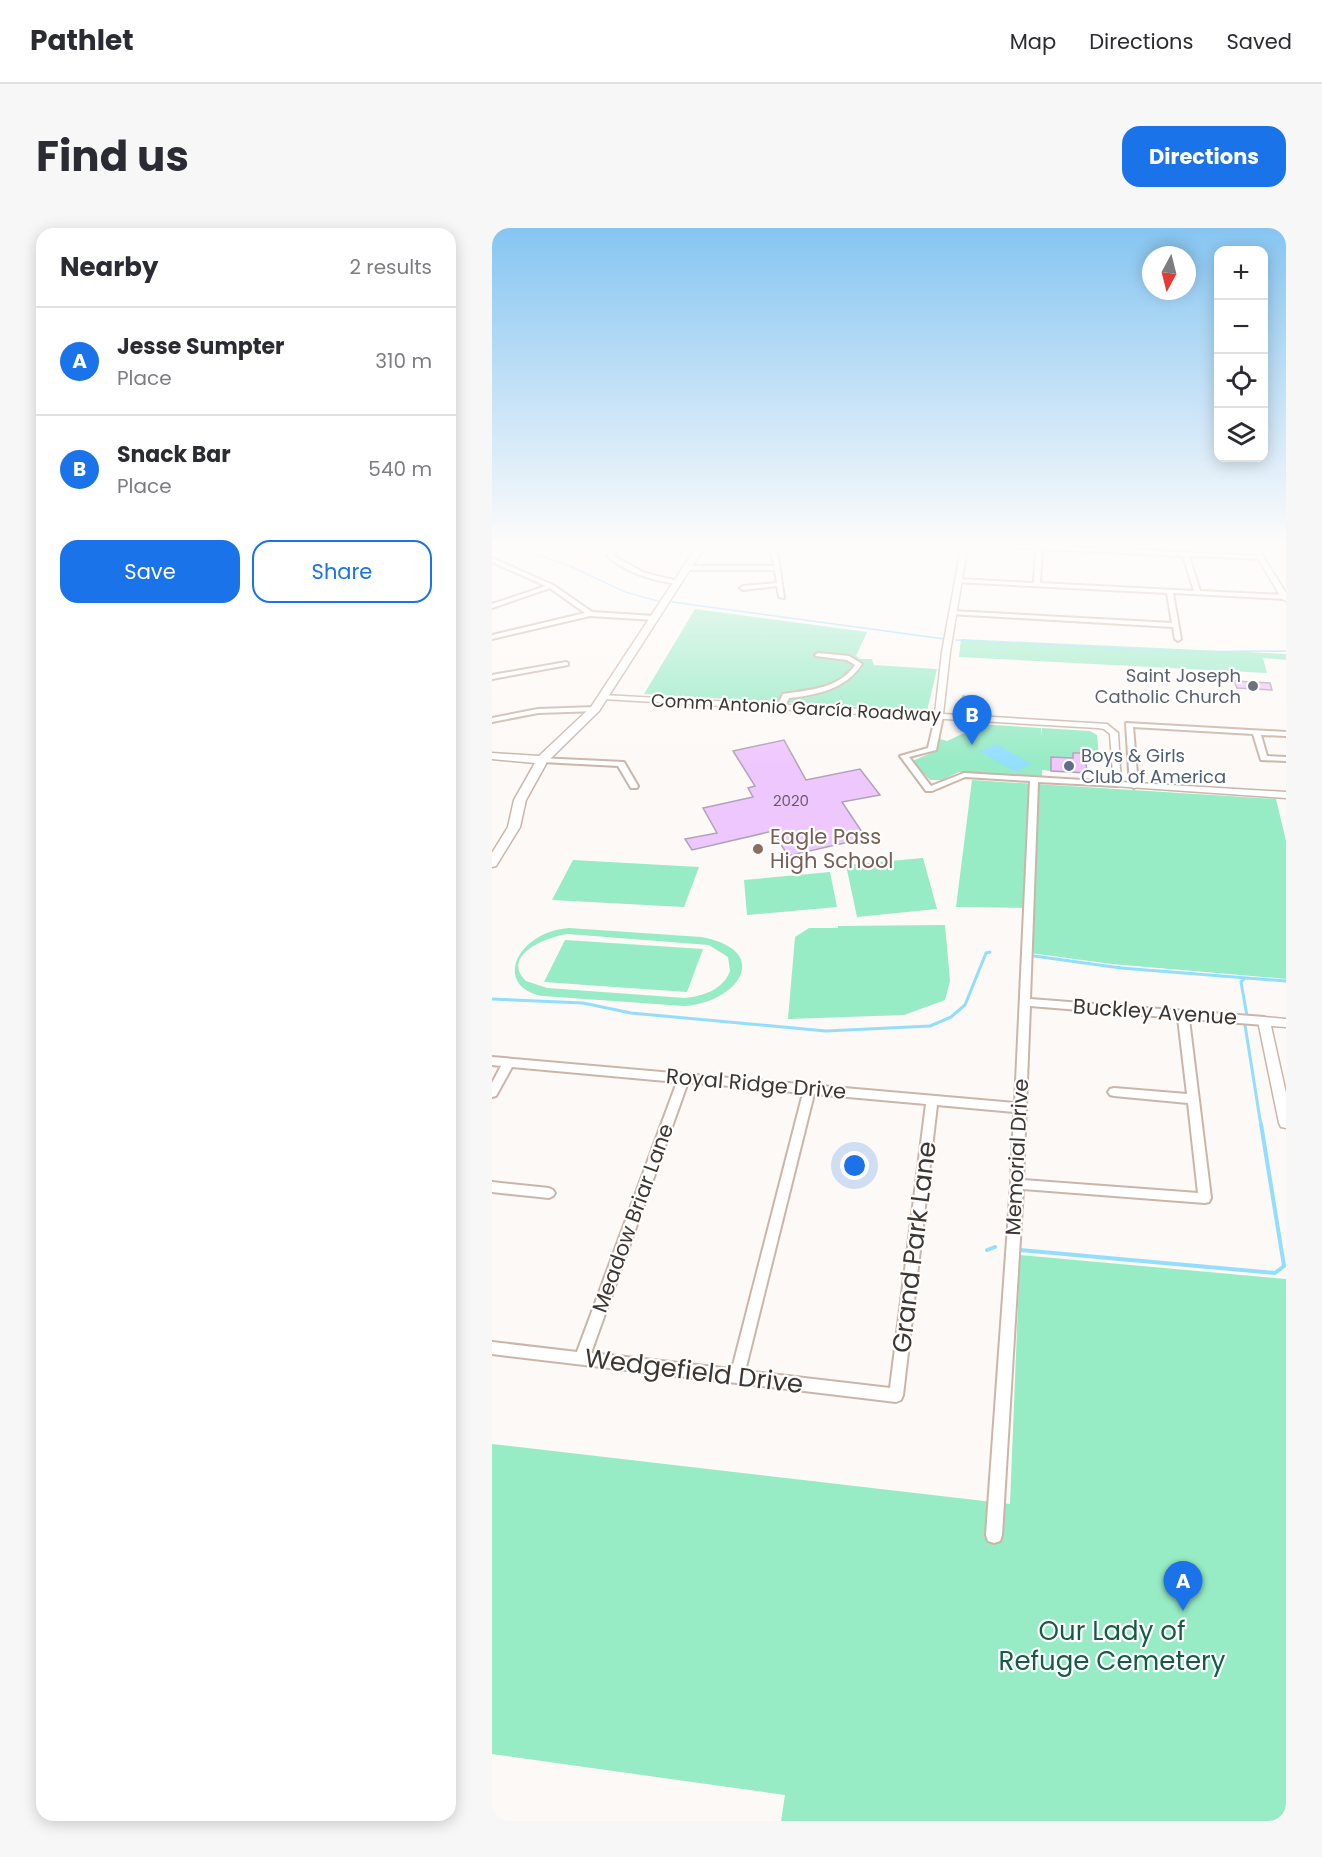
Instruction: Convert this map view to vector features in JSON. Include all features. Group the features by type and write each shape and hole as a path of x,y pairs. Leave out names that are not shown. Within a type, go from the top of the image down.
{"main road":[{"path":"492,863 514,826 520,800 542,759 595,710 654,618"},
{"path":"492,756 542,759"}],"street":[{"path":"492,637 576,617"},
{"path":"643,617 654,618"},
{"path":"951,617 939,716 932,750 904,756 929,789 964,775 1117,784 1285,798"},
{"path":"1033,617 1175,625"},
{"path":"1174,617 1178,639"},
{"path":"781,707 786,696 828,687 856,670 859,664 849,658 818,655"},
{"path":"492,677 566,664"},
{"name":"Comm Antonio García Roadway","path":"603,697 1107,727 1114,733 1117,784"},
{"path":"492,720 538,711 595,710"},
{"path":"1134,786 1129,725 1286,734"},
{"path":"1256,732 1264,758 1286,759"},
{"path":"542,759 621,764 633,786"},
{"name":"Memorial Drive","path":"993,1535 1017,1184 1034,779"},
{"name":"Buckley Avenue","path":"1025,1002 1286,1023"},
{"path":"1017,1184 1205,1198 1183,1015"},
{"path":"1264,1021 1285,1116"},
{"name":"Royal Ridge Drive","path":"492,1061 1020,1108"},
{"path":"492,1094 508,1063"},
{"name":"Meadow Briar Lane","path":"582,1358 684,1078"},
{"path":"737,1376 810,1089"},
{"path":"1114,1092 1193,1099"},
{"name":"Grand Park Lane","path":"896,1395 932,1100"},
{"path":"492,1187 549,1193"},
{"name":"Wedgefield Drive","path":"492,1348 896,1395"}],"green space":[{"path":"690,617 757,617 867,632 856,656 860,659 872,659 874,665 937,669 927,711 644,694"},
{"path":"961,639 1286,654 1286,660 1263,658 1267,673 959,657"},
{"path":"977,724 1041,728 1042,738 1042,728 1090,731 1097,735 1099,757 1074,753 1073,758 1051,757 1051,771 1042,770 1042,776 959,772 942,780 930,780 912,761 934,752 937,738 947,741 975,728"},
{"path":"972,780 1276,799 1286,841 1286,979 1112,964 1030,953 1033,908 956,907"},
{"path":"923,858 937,909 857,917 846,865"},
{"path":"573,860 699,867 684,907 552,900"},
{"path":"830,872 837,907 747,915 744,880"},
{"path":"945,925 950,981 945,1000 904,1015 788,1019 795,937 809,928"},
{"path":"569,928 701,937 723,944 737,953 742,963 741,975 733,986 720,995 704,1002 684,1006 543,996 527,991 518,982 515,972 517,960 524,949 535,939","holes":["568,934 709,945 728,957 730,971 727,978 712,991 685,998 547,988 526,981 519,972 518,963 522,955 530,948"]},
{"path":"565,940 703,949 687,992 544,982"},
{"name":"Our Lady of Refuge Cemetery","path":"1020,1255 1286,1279 1286,1821 781,1821 785,1795 492,1754 492,1444 1010,1504"}],"water":[{"path":"996,744 1032,764 1015,772 979,751"}],"building":[{"name":"Saint Joseph Catholic Church","path":"1234,681 1270,683 1272,690 1237,688"},
{"path":"963,696 979,698 978,709 959,708"},
{"name":"Eagle Pass High School","path":"784,740 806,780 860,769 880,795 842,802 866,838 788,856 773,831 692,850 685,839 717,833 703,808 753,797 748,788 755,786 733,751"},
{"name":"Boys & Girls Club of America","path":"1073,753 1089,753 1090,762 1086,762 1087,773 1051,771 1051,757 1073,758"}],"waterway":[{"path":"785,617 945,639"},
{"path":"956,640 1172,652 1286,651"},
{"path":"492,999 583,1003 631,1013 826,1031 930,1026 951,1017 965,1005 986,953 990,952"},
{"path":"1034,956 1121,968 1286,981"},
{"path":"1245,978 1241,982 1247,1016"},
{"path":"1245,1025 1261,1126"},
{"path":"1020,1250 1275,1273 1284,1266 1261,1124"},
{"path":"987,1250 995,1247"}],"place":[{"name":"Saint Joseph Catholic Church","path":"1253,686"},
{"name":"Snack Bar","path":"972,745"},
{"name":"Boys & Girls Club of America","path":"1069,766"},
{"name":"Eagle Pass High School","path":"758,849"},
{"name":"Jesse Sumpter","path":"1183,1611"}]}
